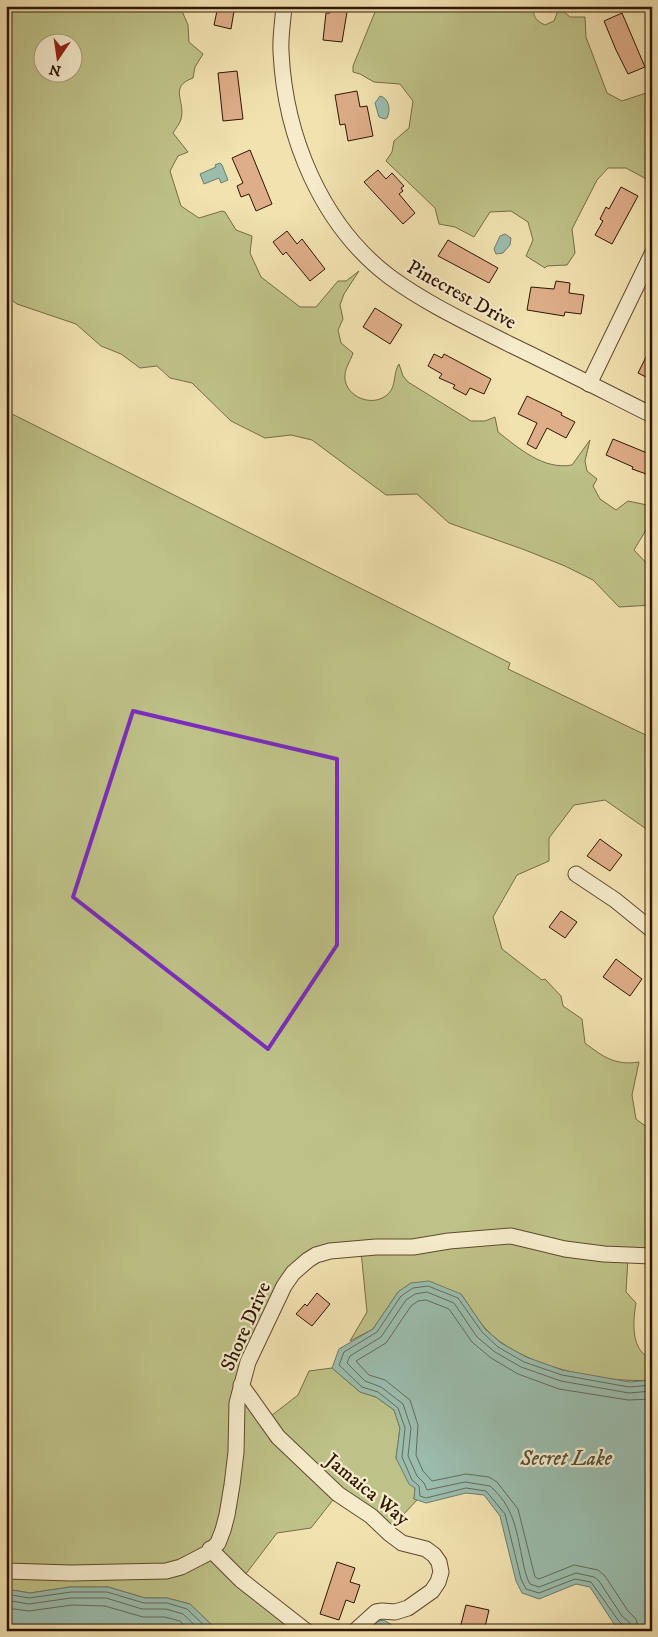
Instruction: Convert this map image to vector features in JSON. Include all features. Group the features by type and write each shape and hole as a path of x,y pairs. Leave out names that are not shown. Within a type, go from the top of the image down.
{"street":[{"name":"Pinecrest Drive","path":"284,6 280,50 283,78 302,156 329,210 367,257 390,276 431,303 652,415"},
{"path":"589,384 652,254"},
{"path":"576,874 615,900 652,930"},
{"name":"Shore Drive","path":"6,1571 71,1573 166,1571 181,1567 208,1553 218,1542 227,1516 236,1452 237,1404 241,1385 254,1346 284,1286 293,1273 308,1260 323,1253 511,1236 565,1249 604,1254 652,1256"},
{"name":"Jamaica Way","path":"241,1385 278,1438 338,1494 371,1516 390,1534 402,1542 426,1549 439,1562 441,1572 438,1582 432,1591 408,1608 395,1612 382,1610 376,1612 355,1631"},
{"path":"210,1550 241,1580 306,1631"}],"highlighted area":[{"path":"133,711 337,759 337,945 268,1049 73,897"}],"green space":[{"path":"6,6 182,6 182,11 188,25 189,42 203,54 195,67 193,78 181,86 181,119 173,133 188,152 178,156 170,171 181,206 199,218 222,211 225,212 236,230 252,236 250,253 261,277 300,307 316,307 338,281 346,281 359,271 344,294 340,305 343,319 338,330 341,343 353,353 346,370 345,382 352,393 358,397 378,400 388,394 393,386 399,364 403,376 408,382 471,421 485,421 495,417 498,432 532,457 542,461 561,466 572,465 590,440 585,461 587,471 597,479 593,486 600,499 616,510 628,501 652,506 652,520 634,550 652,569 652,605 619,607 593,580 565,566 525,550 449,523 417,494 386,495 312,440 291,435 265,438 231,421 192,383 170,378 157,366 140,368 121,354 101,346 76,324 17,304 6,296"},
{"path":"373,6 534,6 535,18 545,25 554,21 559,8 570,17 585,17 586,37 607,93 622,101 652,91 652,182 626,168 608,168 597,180 572,229 575,253 567,265 547,266 545,268 526,256 533,240 528,222 511,211 490,212 474,237 455,227 439,224 435,208 386,161 392,152 394,141 409,128 413,101 400,84 374,82 353,72 353,66 375,12"},
{"path":"6,411 510,663 508,669 652,738 652,833 605,800 574,805 549,838 549,861 517,875 493,917 502,949 542,980 545,979 561,996 563,1006 582,1019 585,1043 609,1059 623,1063 639,1062 632,1095 636,1119 652,1131 652,1258 628,1258 626,1292 636,1303 634,1327 636,1343 645,1355 652,1359 652,1380 610,1379 563,1370 540,1362 518,1353 500,1341 485,1328 461,1294 411,1283 398,1292 373,1329 350,1341 367,1312 361,1251 304,1265 243,1377 267,1419 298,1395 309,1371 332,1368 360,1392 376,1397 394,1410 400,1428 396,1458 415,1488 414,1499 417,1500 390,1529 336,1496 311,1528 277,1533 245,1575 303,1631 218,1631 190,1604 167,1598 145,1598 108,1587 70,1587 30,1593 6,1589"}],"water":[{"path":"380,96 385,99 389,108 387,118 385,119 379,117 375,103"},
{"path":"220,163 228,180 221,183 219,178 204,184 200,174 216,167 215,165"},
{"path":"505,234 511,238 510,245 503,253 496,254 494,249 500,236"},
{"name":"Secret Lake","path":"429,1281 461,1294 485,1329 501,1343 526,1357 562,1370 630,1382 652,1380 652,1631 623,1631 614,1624 590,1587 576,1584 539,1599 522,1593 516,1581 500,1516 484,1495 466,1493 426,1503 414,1499 415,1488 409,1484 396,1458 400,1428 394,1410 376,1397 360,1392 332,1368 339,1349 373,1329 398,1292 411,1283"},
{"path":"70,1587 108,1587 145,1598 167,1598 190,1604 218,1631 6,1631 6,1589 30,1593"},
{"path":"384,1620 401,1631 368,1631 374,1622"}],"building":[{"path":"218,6 232,6 231,10 234,11 231,29 214,25"},
{"path":"331,6 348,6 342,42 323,40 326,13 330,13"},
{"path":"622,13 645,67 628,74 604,21"},
{"path":"237,71 243,119 223,121 218,73"},
{"path":"357,91 360,107 367,106 373,136 348,141 345,124 340,125 335,95"},
{"path":"250,150 272,204 256,211 249,194 241,197 237,186 243,183 232,158"},
{"path":"378,170 386,179 392,173 404,186 401,188 403,191 399,194 415,213 403,224 364,182"},
{"path":"621,187 638,196 612,244 595,235 603,221 600,219 606,207 609,209"},
{"path":"287,231 297,244 302,239 325,269 310,281 286,252 283,255 273,242"},
{"path":"448,240 498,268 489,283 438,256"},
{"path":"556,281 570,283 569,293 584,295 581,314 565,312 564,316 527,310 531,287 554,289"},
{"path":"375,308 402,325 390,344 363,327"},
{"path":"652,345 652,380 638,373"},
{"path":"434,354 442,358 444,354 491,379 484,394 470,388 466,395 453,388 455,385 439,378 442,374 428,366"},
{"path":"527,396 562,413 561,415 575,422 566,438 547,428 536,449 527,444 537,423 518,414"},
{"path":"613,439 652,455 652,476 632,469 633,467 606,455"},
{"path":"600,839 622,855 610,871 587,856"},
{"path":"561,911 577,922 565,938 549,927"},
{"path":"616,959 642,979 630,996 603,977"},
{"path":"317,1293 330,1304 312,1326 296,1314 305,1304 307,1306"},
{"path":"337,1562 355,1568 350,1582 360,1585 354,1603 346,1600 339,1620 320,1614"},
{"path":"466,1605 489,1610 484,1631 471,1631 460,1628"}]}
